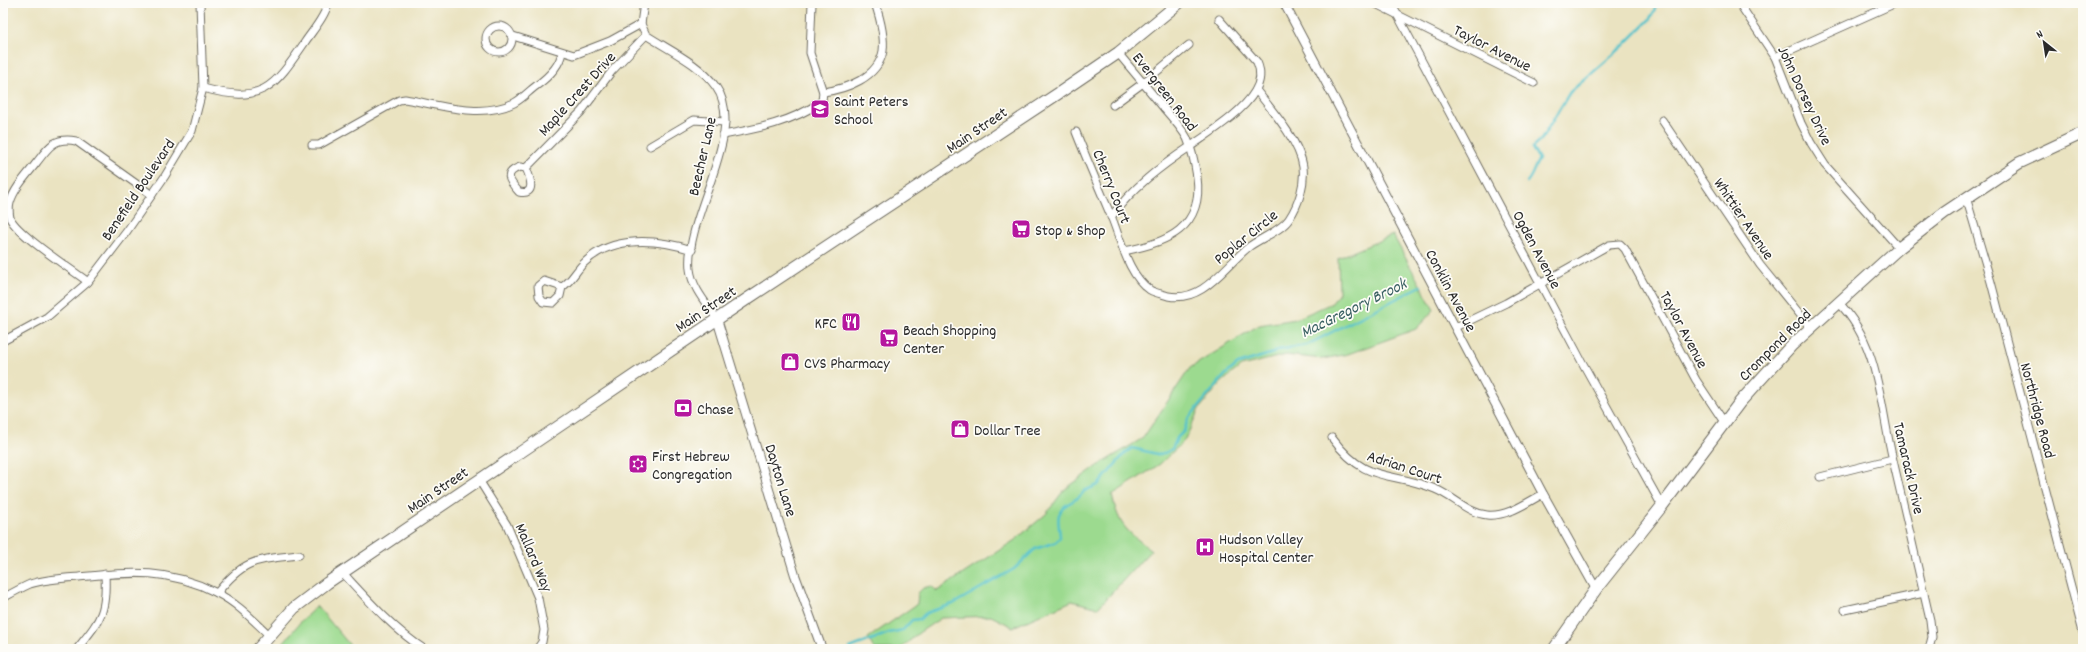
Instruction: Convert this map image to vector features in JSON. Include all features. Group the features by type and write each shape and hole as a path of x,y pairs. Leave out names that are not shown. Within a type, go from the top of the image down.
{"main road":[{"name":"Main Street","path":"258,649 294,608 342,572 717,319 1118,53 1179,3"},
{"name":"Crompond Road","path":"1554,649 1596,589 1662,506 1724,422 1757,382 1811,328 1838,302 1900,248 1966,197 2025,160 2083,133"}],"street":[{"name":"Benefield Boulevard","path":"3,341 47,317 88,282 152,195 192,131 203,88 200,3"},
{"path":"203,88 219,92 246,95 266,89 276,82 293,59 324,13 328,3"},
{"path":"644,3 641,24 646,35"},
{"path":"723,135 757,129 796,116 810,110 822,101 823,92 810,53 812,3"},
{"path":"823,92 848,86 861,80 872,72 883,52 883,36 876,3"},
{"name":"Conklin Avenue","path":"1284,3 1544,494 1596,589"},
{"name":"Taylor Avenue","path":"1374,3 1534,83"},
{"name":"Ogden Avenue","path":"1391,3 1662,506"},
{"name":"John Dorsey Drive","path":"1739,3 1775,57 1804,129 1825,165 1900,248"},
{"path":"1775,57 1896,3"},
{"path":"1111,217 1130,193 1227,120 1256,90 1260,69 1257,62 1219,19"},
{"path":"514,36 574,55 610,41 641,24"},
{"name":"Beecher Lane","path":"646,35 708,76 717,88 724,102 725,122 723,135 694,234 690,267 691,276 696,288 717,319"},
{"name":"Maple Crest Drive","path":"526,168 581,112 612,71 646,35"},
{"path":"1113,105 1143,83 1189,45"},
{"path":"312,145 319,145 399,100 406,99 470,110 489,111 501,108 516,102 544,80 556,67 561,58 562,52"},
{"name":"Evergreen Road","path":"1118,53 1178,125 1187,138 1195,165 1198,187 1197,201 1186,224 1170,237 1148,246 1124,251"},
{"name":"Poplar Circle","path":"1124,251 1139,279 1151,290 1174,297 1187,295 1199,291 1212,283 1245,250 1288,220 1295,208 1302,187 1303,165 1299,153 1290,137 1256,90"},
{"path":"650,146 694,120 725,122"},
{"name":"Whittier Avenue","path":"1662,120 1760,265 1811,328"},
{"name":"Cherry Court","path":"1076,132 1124,251"},
{"path":"88,282 29,238 17,228 11,218 9,209 12,196 38,160 49,146 55,142 66,139 76,141 152,195"},
{"name":"Northridge Road","path":"1966,197 1991,282 2083,632"},
{"path":"562,287 571,279 584,262 612,244 648,242 681,246 692,250"},
{"name":"Taylor Avenue","path":"1541,283 1609,245 1620,244 1624,247 1696,380 1724,422"},
{"path":"1456,327 1506,303 1541,283"},
{"name":"Tamarack Drive","path":"1838,302 1845,309 1870,352 1892,459 1930,620 1932,638 1929,649"},
{"name":"Dayton Lane","path":"717,319 795,575 822,649"},
{"name":"Adrian Court","path":"1332,438 1347,456 1367,471 1436,489 1477,513 1497,515 1508,512 1544,494"},
{"path":"1820,477 1892,459"},
{"name":"Mallard Way","path":"479,480 507,525 538,598 544,630 542,642 537,649"},
{"path":"217,593 231,576 256,560 299,555"},
{"path":"342,572 384,616 414,643 424,649"},
{"path":"77,649 100,619 106,594 105,574"},
{"path":"3,598 31,584 57,579 105,574 159,574 178,577 217,593 230,601 269,635"},
{"path":"1845,610 1924,593"}],"green space":[{"path":"1393,235 1434,310 1416,329 1348,354 1323,359 1286,355 1241,366 1222,382 1199,409 1185,440 1160,464 1112,495 1118,514 1125,527 1151,550 1098,608 1072,601 1013,627 991,616 941,618 920,632 900,649 874,649 868,638 917,604 918,593 923,588 931,586 937,591 1015,540 1046,514 1064,490 1097,466 1143,438 1190,368 1259,325 1296,319 1332,303 1339,293 1338,258"},
{"path":"317,606 353,649 278,649 302,620"}],"waterway":[{"name":"MacGregory Brook","path":"1527,182 1531,177 1539,159 1532,148 1541,140 1570,92 1621,48 1649,20 1654,12 1656,3"},
{"name":"MacGregory Brook","path":"850,648 889,633 903,630 912,620 920,619 926,613 953,604 1014,569 1035,549 1056,542 1060,538 1058,517 1063,507 1082,495 1084,491 1098,485 1125,453 1132,448 1161,455 1172,449 1177,438 1184,431 1188,419 1226,374 1238,364 1278,350 1307,345 1421,286"}],"place":[{"name":"Saint Peters School","path":"820,109"},
{"name":"Stop & Shop","path":"1021,229"},
{"name":"KFC","path":"851,322"},
{"name":"Beach Shopping Center","path":"889,338"},
{"name":"CVS Pharmacy","path":"790,362"},
{"name":"Chase","path":"683,408"},
{"name":"Dollar Tree","path":"960,429"},
{"name":"First Hebrew Congregation","path":"638,464"},
{"name":"Hudson Valley Hospital Center","path":"1205,547"}]}
